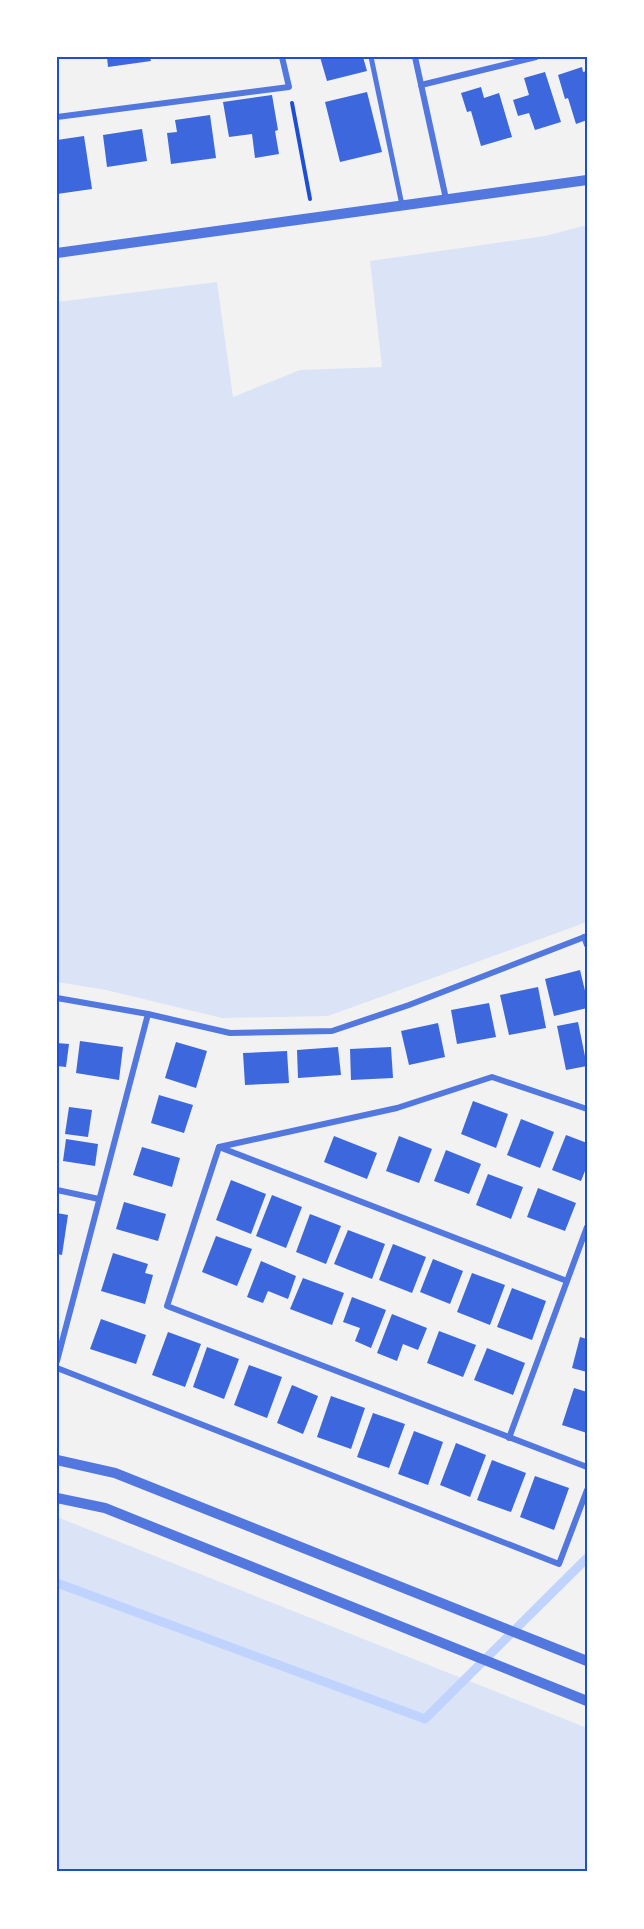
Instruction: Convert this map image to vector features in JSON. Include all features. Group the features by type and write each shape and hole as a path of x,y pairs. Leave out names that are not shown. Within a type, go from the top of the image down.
{"street":[{"path":"57,117 289,87 282,57"},
{"path":"371,57 402,205"},
{"path":"415,57 446,199"},
{"path":"421,85 536,57"},
{"path":"57,253 587,180"},
{"path":"57,998 148,1014 230,1033 332,1031 409,1005 586,936 587,945"},
{"path":"57,1361 148,1014"},
{"path":"219,1147 397,1108 492,1077 587,1109"},
{"path":"219,1147 567,1281"},
{"path":"219,1147 167,1306 587,1467"},
{"path":"57,1190 99,1199"},
{"path":"509,1438 587,1227"},
{"path":"57,1368 559,1564 587,1490"},
{"path":"57,1460 115,1473 587,1661"},
{"path":"57,1498 105,1508 587,1701"}],"path":[{"path":"289,87 314,217"}],"shaded area":[{"path":"587,225 587,922 328,1016 222,1018 106,990 57,982 57,302 217,282 233,397 300,370 382,367 370,261 545,236"},
{"path":"57,1517 587,1728 587,1872 57,1872"}],"building":[{"path":"107,57 150,57 151,61 108,67"},
{"path":"320,57 363,57 367,71 327,81"},
{"path":"582,67 583,72 587,71 587,120 576,124 558,75"},
{"path":"545,72 561,122 535,130 529,113 518,116 513,100 529,95 524,78"},
{"path":"481,87 484,98 499,93 512,137 481,146 471,111 467,112 461,93"},
{"path":"367,92 382,152 340,162 325,102"},
{"path":"272,95 278,130 275,131 279,154 255,158 252,134 229,137 223,102"},
{"path":"210,115 216,158 171,164 167,133 177,132 175,120"},
{"path":"142,129 147,161 107,167 103,135"},
{"path":"84,136 92,189 57,194 57,140"},
{"path":"580,970 587,1008 554,1016 545,979"},
{"path":"538,987 546,1028 509,1035 500,995"},
{"path":"489,1003 496,1037 457,1044 451,1010"},
{"path":"578,1022 587,1066 566,1070 557,1026"},
{"path":"438,1023 445,1057 409,1065 401,1031"},
{"path":"80,1041 123,1047 119,1080 76,1073"},
{"path":"176,1042 207,1051 196,1088 165,1078"},
{"path":"57,1043 69,1044 66,1067 57,1066"},
{"path":"338,1047 341,1075 298,1078 297,1050"},
{"path":"391,1047 393,1078 351,1080 350,1049"},
{"path":"287,1051 289,1083 245,1085 243,1053"},
{"path":"159,1095 193,1105 184,1133 151,1123"},
{"path":"473,1101 508,1114 496,1148 461,1134"},
{"path":"69,1107 92,1110 88,1137 65,1134"},
{"path":"521,1119 554,1132 540,1168 507,1155"},
{"path":"566,1135 587,1143 587,1166 581,1181 552,1170"},
{"path":"334,1136 377,1153 367,1179 324,1162"},
{"path":"399,1136 432,1149 419,1183 386,1171"},
{"path":"66,1139 98,1144 95,1166 63,1161"},
{"path":"142,1147 180,1158 172,1187 133,1175"},
{"path":"446,1150 481,1164 469,1194 434,1181"},
{"path":"488,1174 523,1187 511,1219 476,1205"},
{"path":"231,1180 266,1194 251,1234 216,1220"},
{"path":"538,1188 576,1203 565,1231 527,1217"},
{"path":"272,1195 302,1207 286,1248 256,1236"},
{"path":"124,1202 166,1214 158,1241 116,1229"},
{"path":"57,1213 68,1215 62,1255 57,1254"},
{"path":"310,1214 341,1226 326,1264 296,1252"},
{"path":"348,1230 385,1244 372,1279 334,1264"},
{"path":"216,1236 252,1249 237,1286 202,1272"},
{"path":"393,1244 426,1257 412,1293 379,1280"},
{"path":"113,1253 148,1264 145,1273 153,1275 145,1304 101,1291"},
{"path":"433,1259 463,1271 450,1304 420,1292"},
{"path":"261,1261 296,1276 288,1299 268,1291 263,1303 247,1297"},
{"path":"472,1273 505,1285 490,1325 457,1312"},
{"path":"303,1278 344,1293 332,1325 290,1309"},
{"path":"512,1288 546,1301 532,1340 497,1327"},
{"path":"352,1297 386,1310 371,1348 355,1341 360,1328 343,1322"},
{"path":"392,1314 427,1328 418,1350 403,1344 397,1361 377,1353"},
{"path":"101,1319 146,1335 136,1364 90,1349"},
{"path":"439,1331 476,1345 463,1377 427,1363"},
{"path":"168,1332 201,1344 185,1387 152,1375"},
{"path":"580,1337 587,1339 587,1372 572,1368"},
{"path":"207,1347 239,1359 224,1399 193,1387"},
{"path":"487,1348 525,1363 513,1395 474,1380"},
{"path":"249,1365 282,1377 267,1418 234,1405"},
{"path":"292,1385 318,1396 303,1434 277,1423"},
{"path":"574,1388 587,1392 587,1433 562,1425"},
{"path":"331,1396 365,1408 351,1449 317,1437"},
{"path":"373,1413 405,1424 389,1468 357,1457"},
{"path":"414,1431 443,1442 428,1485 398,1474"},
{"path":"456,1443 486,1455 470,1497 440,1485"},
{"path":"492,1460 526,1473 511,1512 477,1500"},
{"path":"535,1476 569,1488 554,1530 520,1517"}],"waterway":[{"path":"57,1583 425,1719 587,1558"}]}
